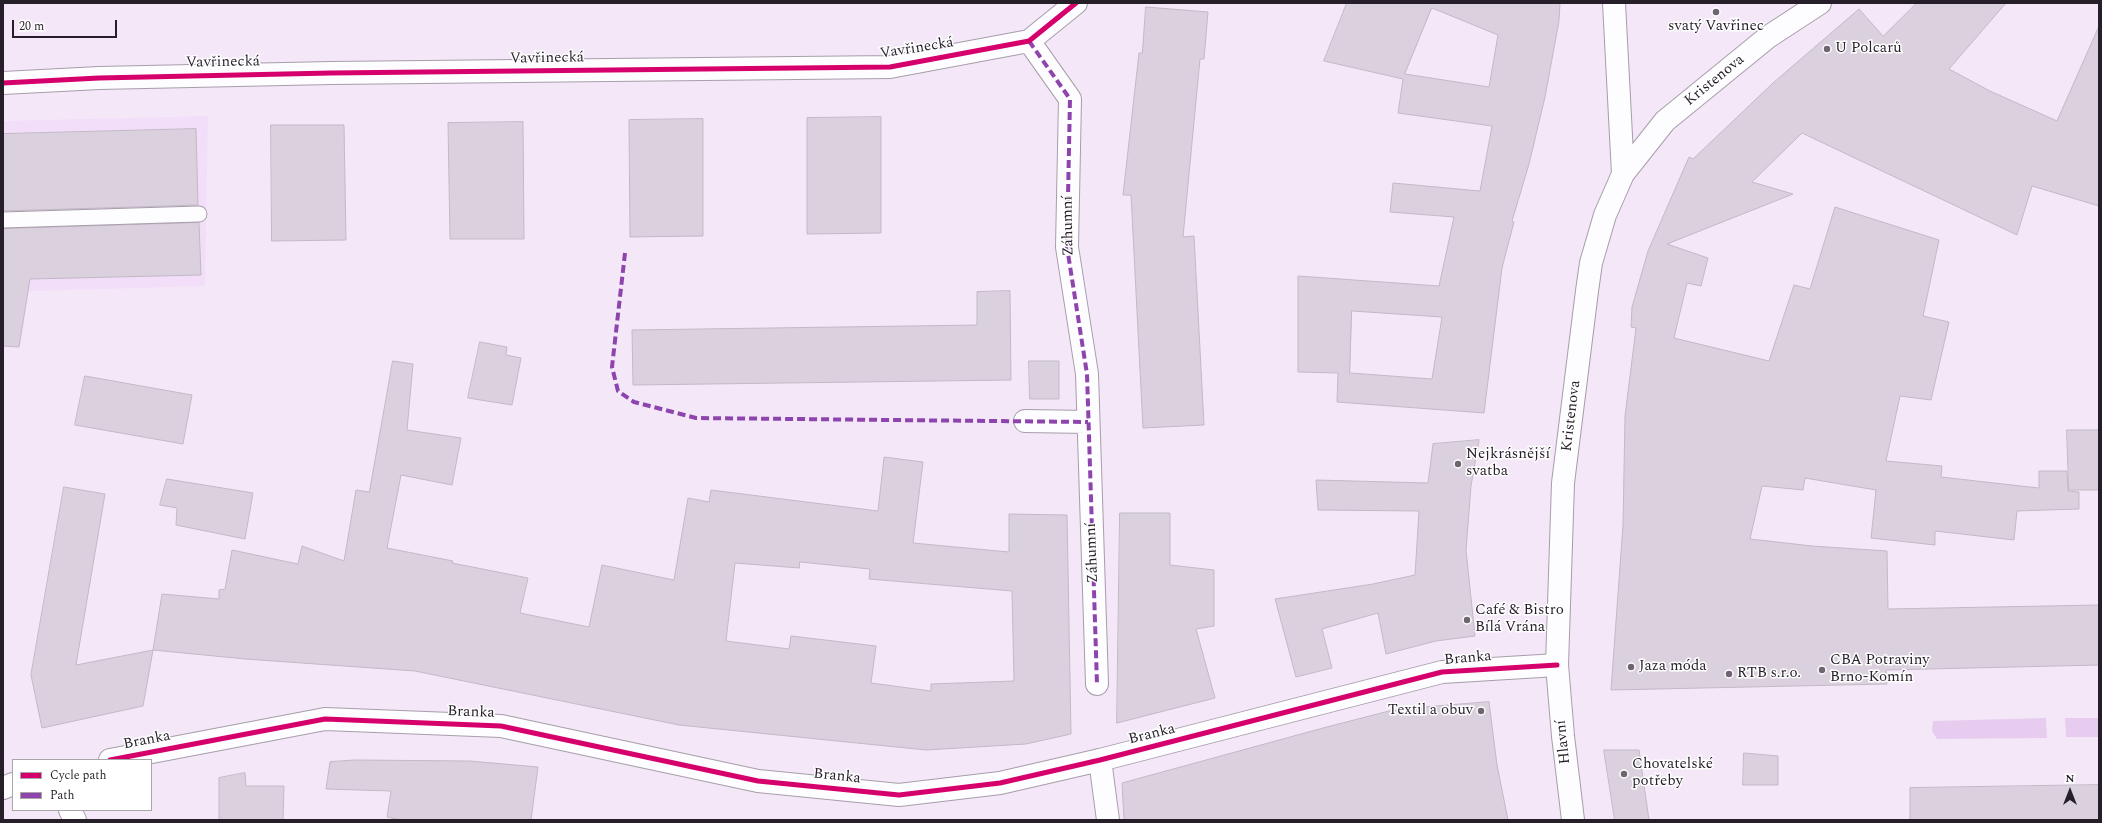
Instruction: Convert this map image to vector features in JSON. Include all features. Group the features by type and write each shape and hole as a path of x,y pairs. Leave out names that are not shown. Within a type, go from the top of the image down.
{"street":[{"name":"Vavřinecká","path":"3,84 99,78 331,73 890,67 1029,40 1076,3"},
{"name":"Kristenova","path":"1614,3 1623,174"},
{"name":"Kristenova","path":"1557,664 1563,483 1582,323 1591,262 1605,215 1623,174 1665,121 1768,37 1820,3"},
{"name":"Záhumní","path":"1029,40 1070,99 1067,247 1087,374 1097,684"},
{"path":"1025,422 1088,422"},
{"name":"Branka","path":"115,759 324,719 501,726 758,781 899,795 1000,782 1100,760 1442,672 1557,664"},
{"name":"Hlavní","path":"1557,664 1563,736 1573,820"},
{"path":"1100,760 1108,820"},
{"path":"70,811 75,820"}],"lane":[{"path":"3,220 199,214"}],"shaded area":[{"path":"208,116 205,286 3,292 3,121"},
{"path":"2046,718 2047,738 1937,739 1932,731 1933,721"},
{"path":"2065,718 2099,718 2099,737 2066,737"}],"building":[{"path":"1347,3 1560,3 1559,21 1545,97 1529,164 1512,221 1514,222 1502,268 1484,413 1337,402 1338,373 1298,372 1298,276 1439,286 1454,217 1390,212 1393,183 1480,191 1492,126 1398,113 1403,79 1324,61","holes":["1432,8 1498,35 1489,87 1405,74","1352,311 1442,317 1432,379 1350,373"]},
{"path":"1917,3 2006,3 1949,69 1990,91 2057,121 2099,26 2099,206 2032,186 2017,235 1802,133 1752,182 1793,194 1667,244 1708,258 1701,286 1687,283 1674,338 1769,361 1794,285 1810,289 1835,207 1939,240 1923,316 1949,322 1931,400 1900,396 1886,461 1942,466 1941,477 2039,488 2039,471 2067,471 2068,491 2079,492 2079,509 2017,511 2014,540 1935,531 1935,545 1871,538 1876,490 1805,478 1803,490 1762,486 1750,539 1812,546 1887,551 1888,609 2099,605 2099,665 1886,670 1887,684 1611,690 1623,525 1625,416 1636,328 1631,327 1632,307 1648,251 1689,157 1693,159 1773,83 1859,9 1883,36"},
{"path":"1146,7 1208,12 1204,59 1200,59 1183,237 1194,236 1204,425 1143,428 1131,195 1123,195 1139,53 1142,53"},
{"path":"881,117 881,233 807,234 807,118"},
{"path":"703,119 703,236 630,237 629,120"},
{"path":"523,122 524,239 450,239 448,123"},
{"path":"271,125 344,125 346,240 272,241"},
{"path":"196,129 198,205 3,211 3,134"},
{"path":"199,223 201,275 30,279 19,347 3,346 3,229"},
{"path":"1010,291 1011,380 633,385 632,330 977,325 977,292"},
{"path":"480,342 507,347 506,355 521,358 512,405 468,398"},
{"path":"393,361 413,364 407,430 461,438 452,485 401,475 387,548 528,578 520,613 589,627 602,565 674,580 688,498 709,502 711,490 878,511 884,457 923,462 913,543 1009,552 1009,514 1067,515 1071,734 1026,744 926,750 679,725 415,671 245,659 153,650 162,594 219,599 219,590 225,589 232,550 298,564 302,546 344,561 356,490 369,492","holes":["800,562 870,569 869,579 1012,591 1014,681 931,684 931,691 871,683 876,646 791,636 789,649 726,641 735,563 799,568"]},
{"path":"1029,361 1059,361 1059,399 1030,399"},
{"path":"85,376 192,395 183,444 75,425"},
{"path":"2067,430 2099,430 2099,490 2069,490"},
{"path":"1479,440 1471,486 1466,550 1475,636 1436,641 1386,654 1378,613 1322,629 1332,668 1296,677 1275,599 1373,584 1415,575 1419,511 1318,510 1316,480 1428,483 1433,444"},
{"path":"167,479 253,493 245,539 176,525 177,508 160,505"},
{"path":"64,487 105,494 76,665 153,650 143,706 42,728 31,675"},
{"path":"1120,513 1170,513 1170,565 1214,570 1214,626 1196,629 1215,698 1117,723"},
{"path":"1489,702 1497,765 1508,820 1124,820 1122,783 1389,711"},
{"path":"1604,750 1639,750 1649,820 1615,820"},
{"path":"1744,753 1778,756 1778,785 1743,785"},
{"path":"355,760 470,761 538,767 531,820 401,820 387,817 391,791 326,789 330,762"},
{"path":"245,773 246,786 284,786 283,820 219,820 219,778"},
{"path":"2099,785 2099,820 1910,820 1910,788"}],"marked path":[{"path":"1029,41 1070,99 1067,247 1087,374 1097,684"},
{"path":"625,253 612,367 618,391 634,402 696,418 1088,422"}],"cycle path":[{"path":"3,83 99,78 331,73 890,67 1029,41 1076,3"},
{"path":"115,759 325,719 501,726 758,781 899,795 1000,783 1100,760 1442,672 1557,665"}],"place":[{"name":"svatý Vavřinec","path":"1716,12"},
{"name":"U Polcarů","path":"1827,49"},
{"name":"Nejkrásnější svatba","path":"1458,464"},
{"name":"Café & Bistro Bílá Vrána","path":"1467,620"},
{"name":"Jaza móda","path":"1631,667"},
{"name":"CBA Potraviny Brno-Komín","path":"1822,670"},
{"name":"RTB s.r.o.","path":"1729,674"},
{"name":"Textil a obuv","path":"1481,711"},
{"name":"Chovatelské potřeby","path":"1624,774"}]}
